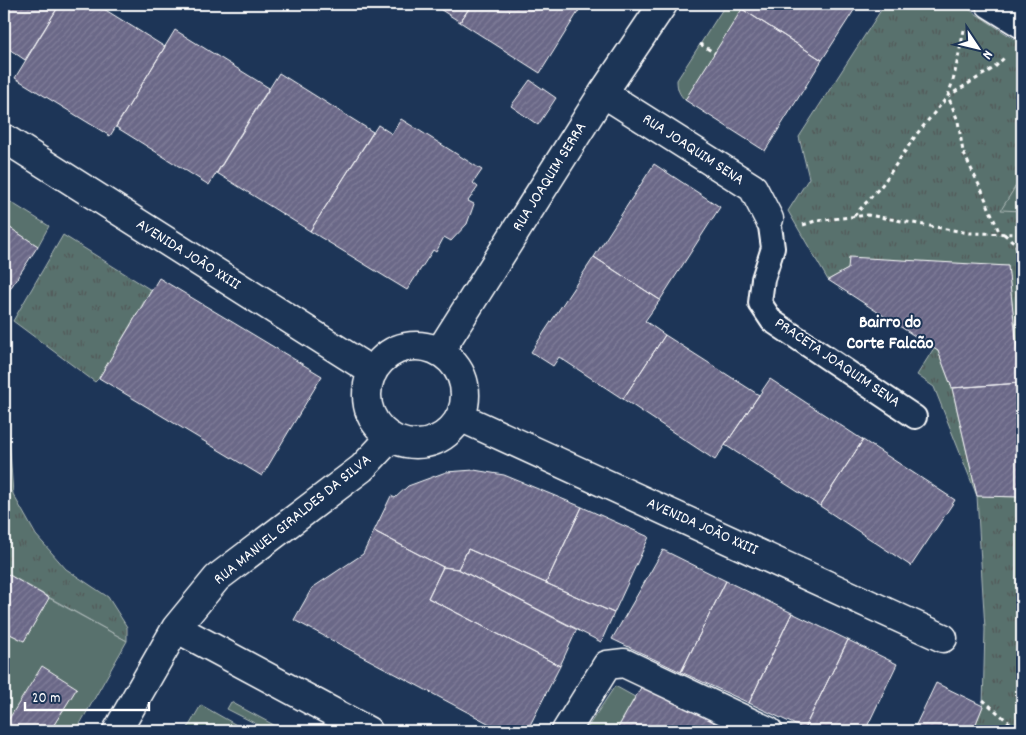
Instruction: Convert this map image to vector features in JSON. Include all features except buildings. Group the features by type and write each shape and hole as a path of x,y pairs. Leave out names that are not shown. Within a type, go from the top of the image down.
{"street":[{"name":"RUA JOAQUIM SERRA","path":"440,351 603,93 663,4"},
{"path":"990,4 1022,24"},
{"name":"RUA JOAQUIM SENA","path":"603,93 753,188 769,219"},
{"name":"AVENIDA JOÃO XXIII","path":"4,138 373,372"},
{"path":"409,346 425,346 440,351 452,360 460,372 465,387 465,402 460,417 451,429 437,439 422,444 406,443 391,437 379,427 371,415 367,401 368,386 373,372 382,359 395,350 409,346"},
{"name":"AVENIDA JOÃO XXIII","path":"460,417 943,638"},
{"name":"RUA MANUEL GIRALDES DA SILVA","path":"117,731 176,628 218,578 362,468 391,437"},
{"path":"176,628 368,731"},
{"path":"566,731 607,665 624,663 768,731"}],"lane":[{"name":"PRACETA JOAQUIM SENA","path":"769,219 773,248 763,279 760,303 772,321 915,417"}],"path":[{"path":"961,23 964,32 948,96 958,121 963,152 1002,234 1016,244 1022,277"},
{"path":"700,44 715,53"},
{"path":"854,216 882,185 916,135 948,96 994,68 1008,54"},
{"path":"797,228 815,221 868,216 969,233 1022,234"},
{"path":"983,700 1019,731"}],"green space":[{"path":"726,4 746,4 685,100 677,86 677,80"},
{"path":"885,4 961,4 1022,44 1022,176 1002,209 1022,211 1022,398 1008,266 848,269 828,280 788,211 809,178 799,137"},
{"path":"1022,176 1022,211 1001,210"},
{"path":"4,198 49,226 38,246 4,224"},
{"path":"63,235 151,290 95,382 13,321"},
{"path":"934,348 938,351 952,388 977,496 934,387 917,375"},
{"path":"4,366 13,494 36,535 66,569 108,597 127,627 127,641 4,572"},
{"path":"977,496 1022,497 1022,731 973,731 983,706 985,629"},
{"path":"49,598 127,641 76,731 50,731 77,688 7,722 4,720 3,689 6,665 4,657 4,631 24,641"},
{"path":"615,686 635,697 616,731 585,731"},
{"path":"231,702 285,731 270,731 227,709"},
{"path":"201,705 247,731 186,731"}],"district":[{"name":"Bairro do Corte Falcão","path":"890,333"}]}
